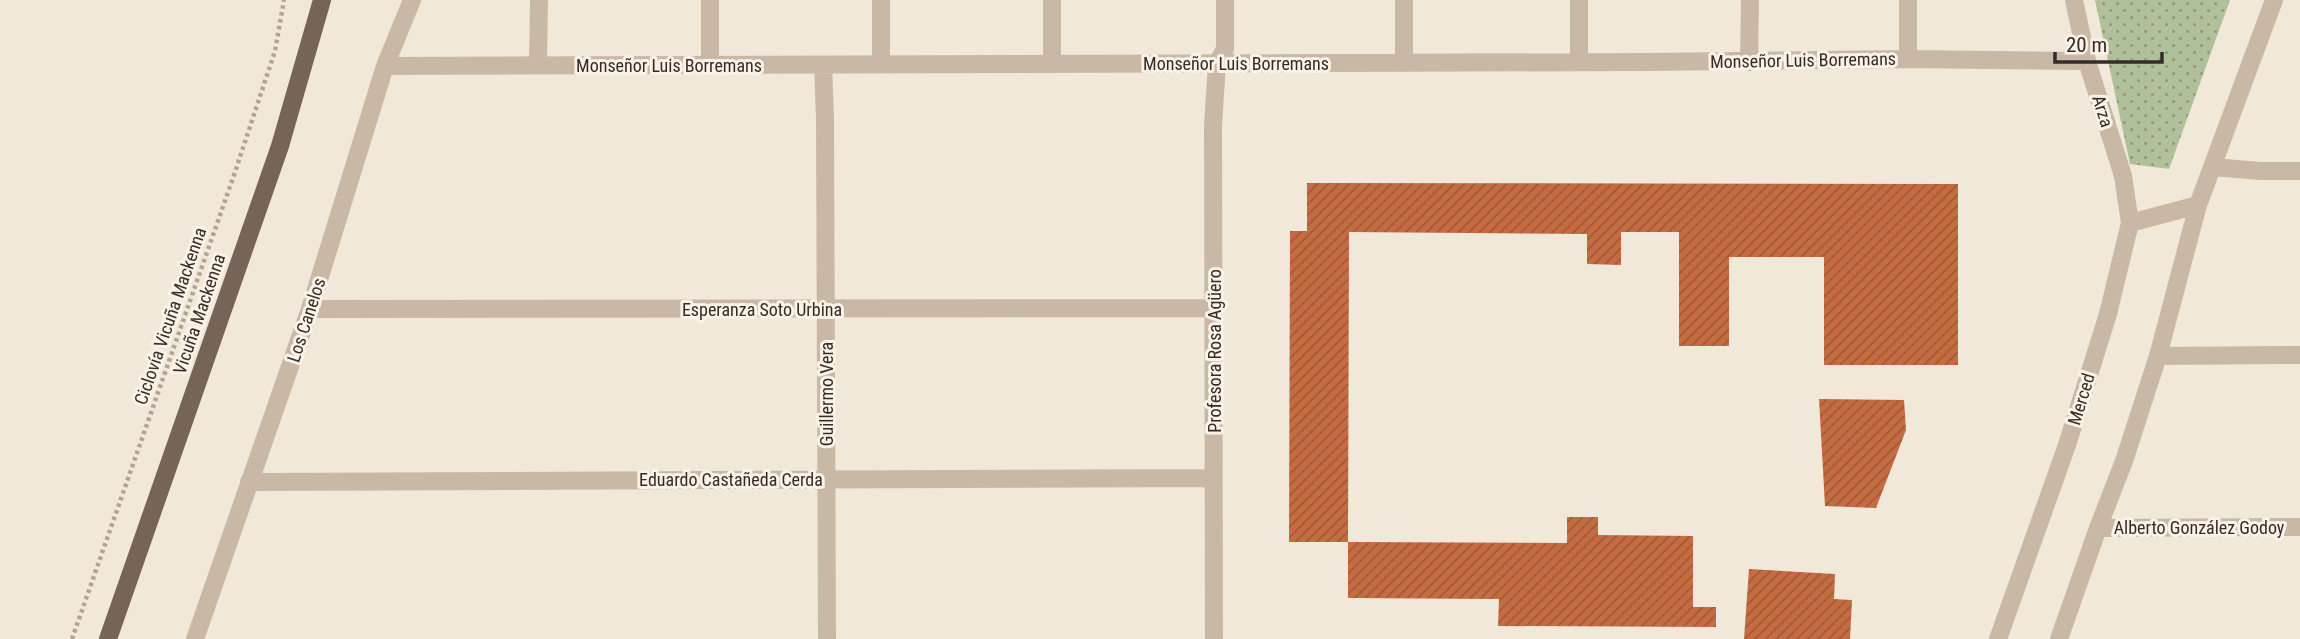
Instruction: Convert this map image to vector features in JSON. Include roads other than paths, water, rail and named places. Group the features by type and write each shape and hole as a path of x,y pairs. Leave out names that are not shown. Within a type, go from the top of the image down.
{"main road":[{"name":"Vicuña Mackenna","path":"108,639 280,146 322,0"}],"street":[{"name":"Los Canelos","path":"195,639 310,309 386,65 412,0"},
{"path":"538,65 539,0"},
{"path":"710,0 710,65"},
{"path":"881,0 881,64"},
{"path":"1052,0 1052,64"},
{"name":"Profesora Rosa Agüero","path":"1214,639 1213,126 1217,63 1225,49 1225,0"},
{"path":"1402,63 1404,0"},
{"path":"1579,0 1579,62"},
{"path":"1749,62 1750,0"},
{"path":"1908,0 1908,59"},
{"name":"Arza","path":"2074,0 2087,61 2123,176 2130,223"},
{"path":"2059,639 2124,461 2158,356 2198,205 2274,0"},
{"name":"Monseñor Luis Borremans","path":"386,65 1749,62 1908,59 2087,61"},
{"name":"Guillermo Vera","path":"823,65 827,639"},
{"path":"2213,167 2300,171"},
{"path":"2130,223 2198,205"},
{"name":"Merced","path":"1998,639 2067,445 2108,314 2130,223"},
{"name":"Esperanza Soto Urbina","path":"310,309 1214,308"},
{"path":"2158,356 2300,355"},
{"name":"Eduardo Castañeda Cerda","path":"250,482 1213,478"},
{"name":"Alberto González Godoy","path":"2098,528 2300,527"}]}
